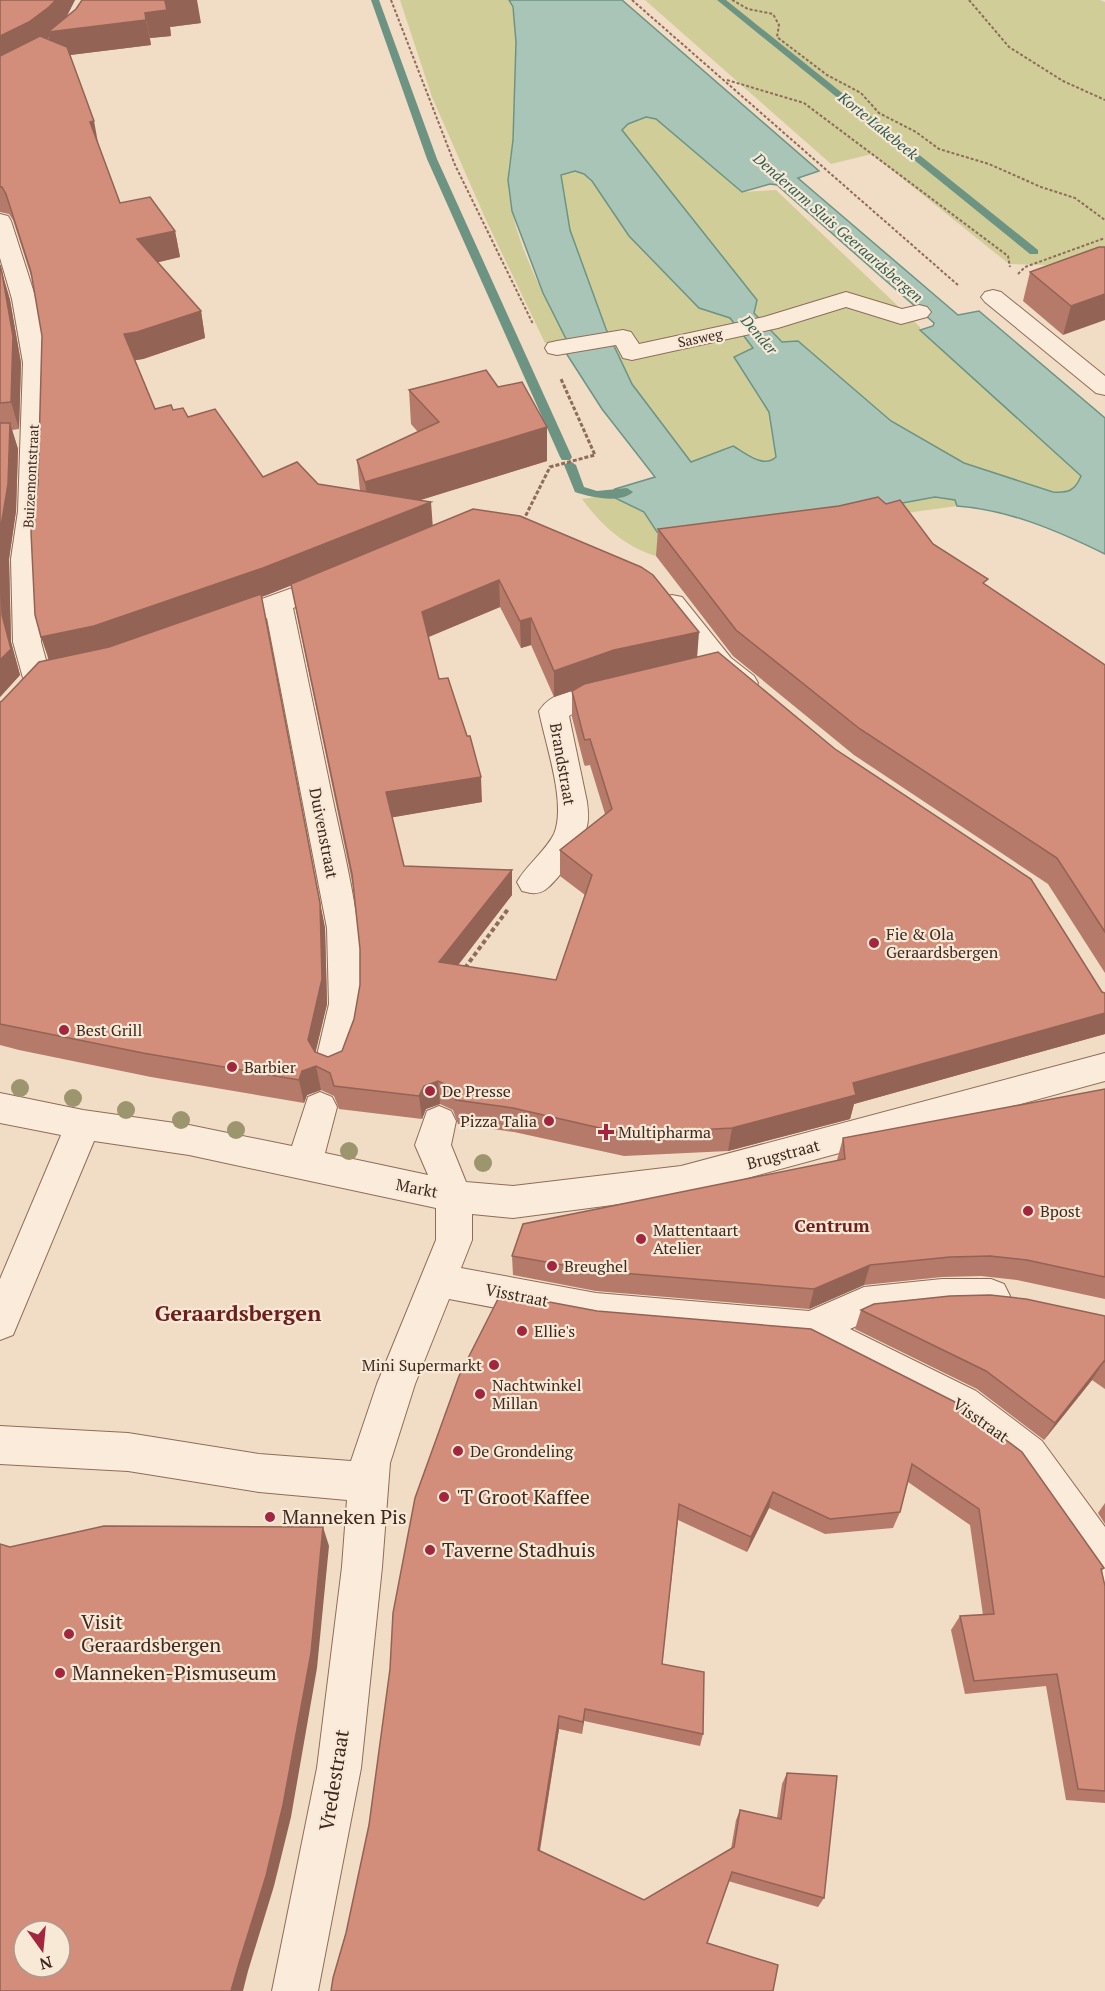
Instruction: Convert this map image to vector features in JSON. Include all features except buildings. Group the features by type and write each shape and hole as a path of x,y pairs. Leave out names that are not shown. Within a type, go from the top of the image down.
{"street":[{"name":"Buizemontstraat","path":"0,221 24,299 35,363 22,439 31,511 12,560 27,642 40,682"},
{"path":"993,297 1105,388"},
{"name":"Sasweg","path":"557,348 623,337 632,353 770,323 846,299 901,317 919,312"},
{"path":"203,630 361,572"},
{"path":"654,587 663,592 721,665 764,700"},
{"name":"Duivenstraat","path":"278,604 343,928 346,1004 332,1064"},
{"path":"688,673 721,665"},
{"name":"Brandstraat","path":"533,882 558,852 573,824 569,786 554,711 575,700 643,684"},
{"name":"Brugstraat","path":"454,1196 513,1202 681,1181 1105,1067"},
{"path":"304,1165 320,1107"},
{"name":"Markt","path":"0,1108 83,1125 189,1140 454,1196 454,1240 381,1425 370,1463 362,1567"},
{"path":"440,1121 434,1145 454,1196"},
{"path":"0,1323 83,1125"},
{"name":"Visstraat","path":"438,1280 596,1310 811,1328 962,1404 1028,1454 1097,1550 1105,1566"},
{"name":"Visstraat","path":"811,1328 864,1304 971,1296 1028,1301"},
{"path":"0,1445 128,1452 260,1473 368,1482"},
{"name":"Vredestraat","path":"295,1991 339,1767 362,1567"}],"path":[{"path":"391,0 455,165 534,325"},
{"path":"632,0 963,289 993,297"},
{"path":"732,0 748,9 773,14 779,25 777,38 827,75 861,93 879,112 916,132 939,149 989,164 1041,187 1075,198 1105,220"},
{"path":"969,0 1009,47 1064,81 1105,100"},
{"path":"725,79 804,103 1008,255 1010,272"},
{"path":"1012,280 1026,267 1105,237"},
{"path":"521,525 550,467 595,455 560,377"},
{"path":"463,971 502,917 533,882"}],"shaded area":[{"path":"400,0 509,0 516,28 517,48 517,90 508,172 510,203 530,264 567,341 545,343 486,220 432,97"},
{"path":"645,0 1100,0 1105,2 1105,248 1046,265 1009,264 872,154 831,164"},
{"path":"646,117 656,119 742,192 776,190 920,327 920,330 1081,477 1076,485 1067,491 1053,492 964,463 891,421 798,341 782,342 754,313 757,300 622,130 628,124"},
{"path":"575,171 585,174 592,181 629,236 699,308 730,318 754,348 735,357 769,412 776,457 760,461 733,446 691,462 632,384 606,329 570,230 561,174"},
{"path":"609,495 644,512 657,532 859,511 935,497 955,500 957,506 906,513 835,533 656,556 634,547 614,534 582,499"}],"water":[{"path":"509,0 622,0 819,171 798,178 813,191 958,315 979,311 1105,418 1105,554 1033,523 996,512 957,506 955,500 935,497 859,511 667,538 657,532 644,512 609,495 615,489 655,477 602,409 566,353 567,341 543,293 512,211 508,180 513,140 516,42 513,7","holes":["646,117 656,119 742,192 770,184 777,185 934,323 933,326 920,330 1081,476 1076,485 1067,491 1053,492 964,463 891,421 798,341 782,342 754,313 757,300 622,130 628,124","575,171 584,174 592,181 629,236 699,308 730,318 753,348 734,357 769,412 776,457 760,461 733,446 691,462 632,384 606,329 570,230 561,175"]}],"waterway":[{"path":"375,0 432,159 566,457"},
{"name":"Korte Lakebeek","path":"721,0 1034,252"},
{"path":"570,465 579,489 596,495 627,492"}],"place":[{"name":"Fie & Ola Geraardsbergen","path":"874,943"},
{"name":"Best Grill","path":"64,1030"},
{"name":"Barbier","path":"232,1067"},
{"name":"De Presse","path":"430,1091"},
{"name":"Pizza Talia","path":"549,1121"},
{"name":"Multipharma","path":"606,1132"},
{"name":"Bpost","path":"1028,1211"},
{"name":"Mattentaart Atelier","path":"641,1239"},
{"name":"Breughel","path":"552,1266"},
{"name":"Ellie's","path":"522,1331"},
{"name":"Mini Supermarkt","path":"494,1365"},
{"name":"Nachtwinkel Millan","path":"480,1394"},
{"name":"De Grondeling","path":"458,1451"},
{"name":"'T Groot Kaffee","path":"444,1497"},
{"name":"Manneken Pis","path":"270,1517"},
{"name":"Taverne Stadhuis","path":"430,1550"},
{"name":"Visit Geraardsbergen","path":"69,1634"},
{"name":"Manneken-Pismuseum","path":"60,1673"}],"district":[{"name":"Centrum","path":"832,1226"},
{"name":"Geraardsbergen","path":"238,1313"}],"water label":[{"name":"Denderarm Sluis Geeraardsbergen","path":"838,228"},
{"name":"Dender","path":"759,335"}]}
